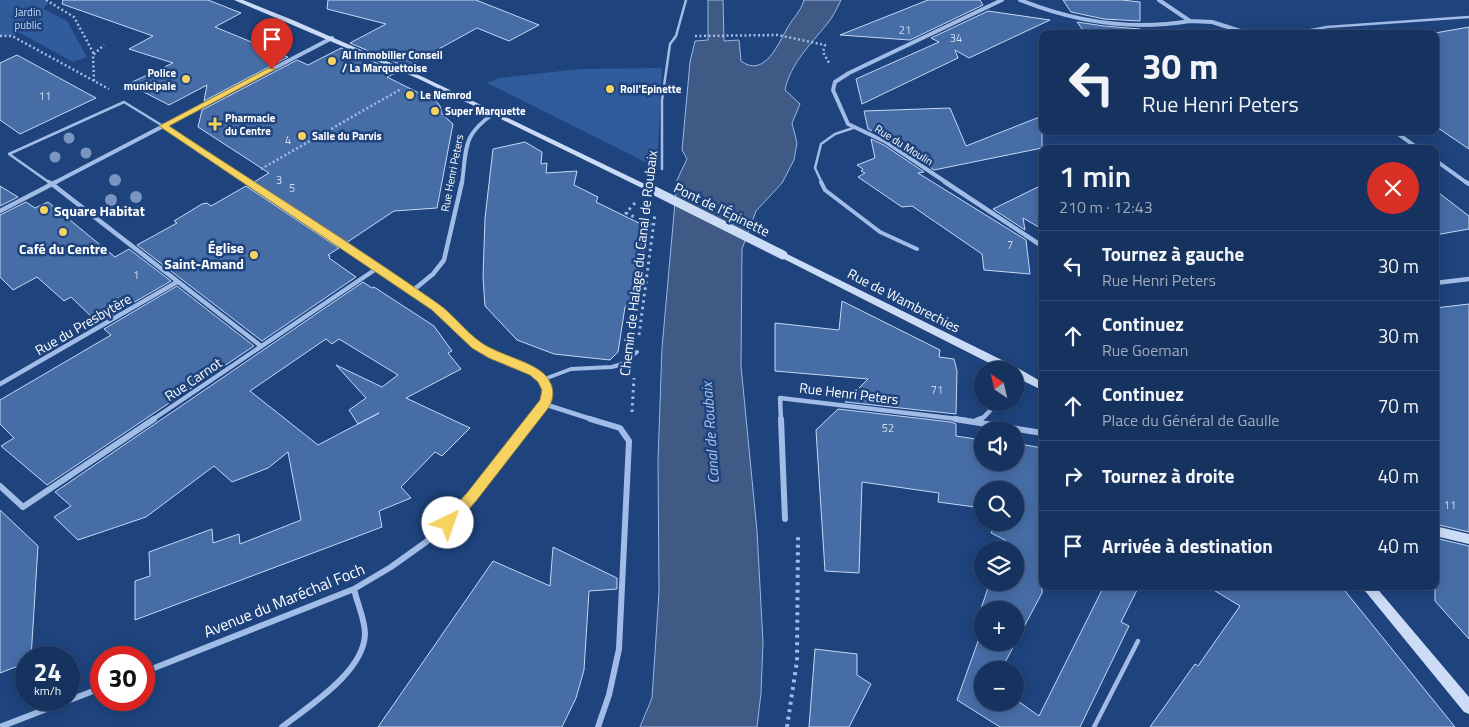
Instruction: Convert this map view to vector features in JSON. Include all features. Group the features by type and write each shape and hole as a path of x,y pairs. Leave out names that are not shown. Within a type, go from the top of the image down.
{"main road":[{"path":"237,0 332,38 494,113"},
{"name":"Pont de l'Épinette","path":"494,113 784,255"},
{"name":"Rue de Wambrechies","path":"784,255 988,361"},
{"path":"1024,377 1039,384"},
{"path":"1439,532 1469,539"},
{"path":"1370,590 1469,707"}],"street":[{"path":"839,79 1002,0"},
{"path":"1020,0 1046,11 1065,16 1123,25 1157,26 1190,21 1212,22 1237,30"},
{"path":"1158,0 1190,21"},
{"path":"0,211 332,38"},
{"name":"Rue du Moulin","path":"839,79 835,82 833,90 848,124 886,142 1039,244"},
{"name":"Rue Henri Peters","path":"411,292 430,278 444,260 462,189 468,139 476,126 494,113"},
{"path":"163,126 376,270 442,312 476,345 493,355 534,372 542,380 548,394 544,404 620,428 627,436 629,442 619,649 609,695 598,727"},
{"path":"1400,135 1413,145"},
{"path":"1439,163 1469,184"},
{"path":"52,184 260,346"},
{"name":"Rue Carnot","path":"0,486 22,507 376,270"},
{"path":"1439,283 1469,279"},
{"name":"Rue du Presbytère","path":"0,384 177,282"},
{"name":"Rue Henri Peters","path":"785,519 780,398 976,421"},
{"name":"Avenue du Maréchal Foch","path":"155,668 354,589 383,574 448,523 471,497 544,404"},
{"path":"976,421 984,417 990,411"},
{"name":"Rue Henri Peters","path":"1024,430 1039,432"},
{"path":"282,727 347,671 361,652 365,635 354,589"},
{"path":"0,727 90,692"}],"lane":[{"name":"Chemin de Halage du Canal de Roubaix","path":"662,169 662,100 670,44 676,36 686,0"},
{"path":"1311,30 1327,27 1469,17"},
{"path":"52,184 9,154 124,102 163,126"},
{"path":"853,128 835,134 820,144 815,168 825,190 880,232 917,249"},
{"path":"542,380 571,369 612,367 622,364 637,352"},
{"path":"1094,727 1138,641"}],"path":[{"path":"46,0 48,3 74,17 94,54 94,81"},
{"path":"705,36 778,35 825,45 823,52 839,79"},
{"path":"0,36 12,36 112,91 124,102"},
{"path":"94,54 104,45"},
{"path":"243,179 421,78"},
{"name":"Chemin de Halage du Canal de Roubaix","path":"629,442 642,296 656,207"},
{"path":"785,519 798,534 797,661 787,727"}],"green space":[{"name":"Jardin public","path":"0,0 46,0 48,3 43,9 67,21 87,57 73,62 20,33 12,36 0,36"},
{"path":"662,68 657,168 487,83 500,78 580,69"}],"water":[{"name":"Canal de Roubaix","path":"708,0 723,0 724,41 739,40 741,61 750,65 757,65 764,62 776,49 804,0 841,0 829,21 791,72 785,90 800,104 792,123 797,143 794,160 782,183 756,211 742,249 741,366 757,531 763,642 761,693 757,727 640,727 652,698 659,592 658,460 662,348 677,180 687,159 682,150 690,62 695,41 708,40"}],"building":[{"path":"63,0 208,0 241,13 215,27 288,57 204,101 207,85 169,105 128,84 173,63 129,49 153,36 62,4"},
{"path":"328,0 476,0 539,25 509,41 477,28 406,67 350,43 386,24 327,9"},
{"path":"928,0 980,0 983,5 910,40 840,35"},
{"path":"1063,0 1122,0 1140,2 1140,21 1104,19 1071,12"},
{"path":"988,11 1050,20 969,58 955,50 958,58 862,104 856,79 939,42 931,38"},
{"path":"1077,22 1140,29 1140,30 1083,30"},
{"path":"1469,27 1469,149 1439,129 1439,32"},
{"path":"341,48 398,72 387,77 437,102 442,114 453,124 437,208 394,211 346,243 254,182 269,173 198,127 202,110 297,60 308,65"},
{"path":"17,55 96,98 20,134 0,120 0,63"},
{"path":"950,108 966,146 1039,117 1039,135 1042,135 1042,145 1039,145 1039,149 934,170 888,139 868,129 864,111"},
{"path":"871,139 884,145 924,172 918,173 1026,240 1030,274 984,270 982,254 912,206 902,207 858,177 865,173 857,165 875,158"},
{"path":"525,142 542,152 541,164 547,163 546,173 577,171 574,185 598,197 596,202 647,227 635,308 625,307 618,352 610,360 554,354 517,340 485,306 483,277 485,218 493,149"},
{"path":"0,186 18,197 0,206"},
{"name":"Église Saint-Amand","path":"246,186 339,248 328,255 330,256 329,258 356,277 262,341 137,245 177,223 174,221 202,204 207,203 211,206"},
{"path":"1039,186 1039,227 1023,218 1025,230 993,209"},
{"path":"1439,193 1469,216 1469,229 1439,234"},
{"path":"26,202 35,208 48,202 115,257 129,249 171,281 98,323 71,297 64,301 37,277 13,290 0,277 0,215"},
{"path":"363,282 372,288 374,287 434,326 452,351 448,353 461,369 406,398 470,428 442,456 435,452 401,487 411,498 379,511 382,527 135,620 135,581 150,576 149,552 212,529 213,543 239,534 240,544 301,520 288,452 268,468 232,482 214,466 146,517 78,540 54,517 71,506 55,492","holes":["326,339 332,344 339,339 398,375 382,387 336,365 366,398 349,410 358,424 379,413 318,445 250,391"]},
{"path":"177,286 254,346 47,485 1,446 14,438 0,424 0,400 111,335 104,329"},
{"path":"842,301 940,350 939,357 954,359 957,371 956,414 845,402 868,379 775,371 775,323 839,330"},
{"path":"1469,304 1469,532 1439,525 1439,308"},
{"path":"838,409 956,424 956,436 974,439 974,471 1024,471 1024,445 1039,447 1039,590 1042,590 1042,593 1024,627 1024,601 984,601 987,591 1024,591 1024,541 1004,541 991,533 992,531 1024,531 1024,481 974,481 974,507 938,502 939,493 862,482 859,573 825,571 816,430"},
{"path":"0,510 38,546 32,646 15,646 15,667 0,673"},
{"path":"1439,539 1469,546 1469,639 1435,601 1435,590 1439,590"},
{"path":"553,547 617,578 617,589 589,591 584,670 576,698 562,727 378,727 493,561 550,586"},
{"path":"1102,590 1137,590 1121,622 1129,626 1080,727 1000,727 975,711 1024,711 1024,705 1039,716"},
{"path":"1214,590 1344,590 1455,727 1150,727 1195,664 1198,666 1240,606"},
{"path":"815,649 857,654 857,675 871,684 849,727 809,727"},
{"path":"975,651 1011,651 1006,661 974,661 974,711 957,700"}],"place":[{"name":"Al Immobilier Conseil / La Marquettoise","path":"332,61"},
{"name":"Police municipale","path":"186,79"},
{"name":"Roll'Epinette","path":"610,89"},
{"name":"Le Nemrod","path":"410,95"},
{"name":"Super Marquette","path":"435,111"},
{"name":"Pharmacie du Centre","path":"215,124"},
{"name":"Salle du Parvis","path":"302,136"},
{"name":"Square Habitat","path":"44,210"},
{"name":"Café du Centre","path":"63,232"},
{"name":"Église Saint-Amand","path":"254,255"}],"route":[{"path":"272,69 163,126 376,270 442,312 470,340 485,351 534,372 542,380 547,390 548,399 471,497 448,523"}]}
